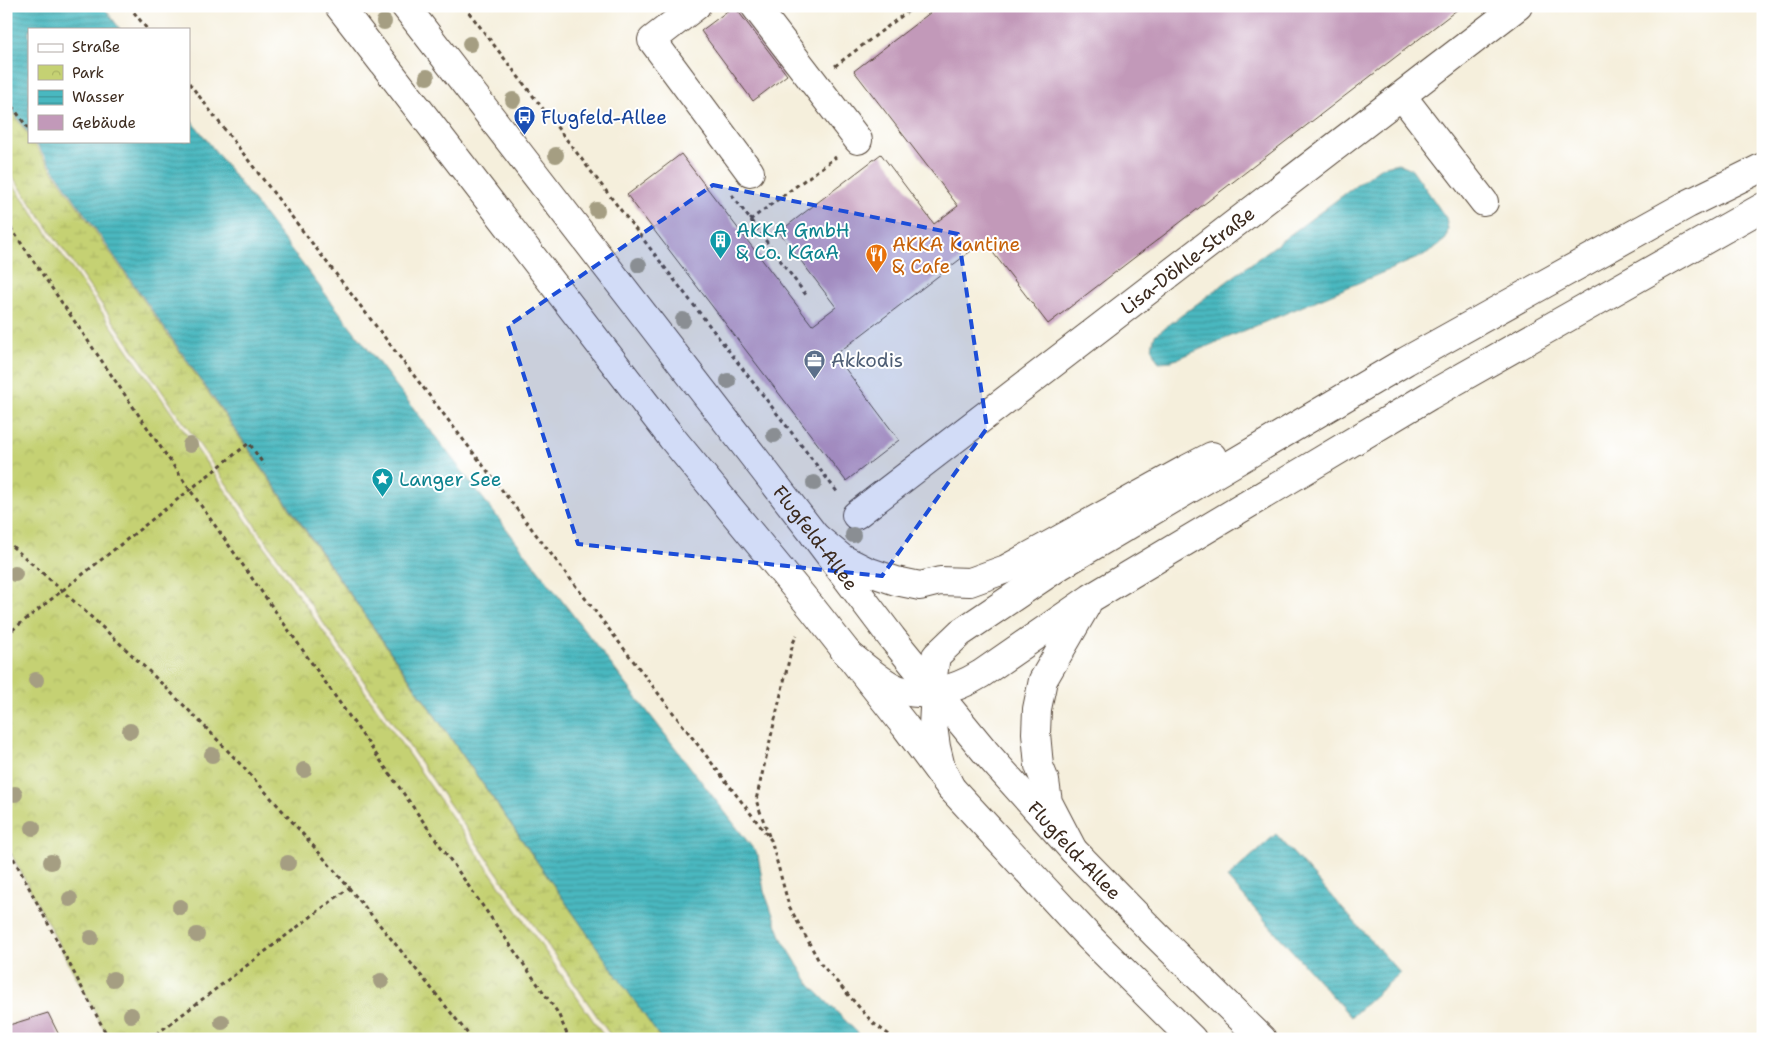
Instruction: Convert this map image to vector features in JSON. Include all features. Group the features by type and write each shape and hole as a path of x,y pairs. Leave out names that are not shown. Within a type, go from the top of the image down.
{"main road":[{"path":"339,6 672,438 812,608 952,788 1089,937 1192,1039"},
{"name":"Flugfeld-Allee","path":"405,6 892,638 987,754 1073,850 1262,1039"},
{"path":"696,6 652,40 750,172"},
{"path":"755,6 858,140"},
{"name":"Lisa-Döhle-Straße","path":"856,515 1518,6"},
{"path":"1402,96 1484,202"},
{"path":"952,788 941,768 933,726 935,691 933,676 936,656 949,642 1061,565 1406,361 1688,204 1763,167"},
{"path":"844,650 893,687 916,693 947,690 973,679 1091,598 1429,396 1763,207"},
{"path":"815,536 843,559 867,571 896,581 920,586 940,581 970,582 1006,569 1184,470 1406,361"},
{"path":"1073,850 1048,802 1045,782 1039,766 1036,733 1037,709 1043,680 1091,598"}],"path":[{"path":"129,6 146,28"},
{"path":"464,6 856,515"},
{"path":"814,82 914,6"},
{"path":"190,84 771,840"},
{"path":"6,112 13,107 28,129"},
{"path":"750,220 858,140"},
{"path":"750,172 728,189 806,295"},
{"path":"6,221 190,490 558,1013 570,1039"},
{"path":"6,635 249,443 264,465"},
{"path":"6,541 136,659 210,733 350,887 472,1039"},
{"path":"812,608 794,643 756,800 771,840 789,906 820,963 874,1023 895,1039"},
{"path":"6,844 109,1039"},
{"path":"150,1039 350,887"}],"highlighted area":[{"path":"713,185 958,234 987,428 882,576 578,544 508,326"}],"green space":[{"path":"6,104 28,135 28,142 33,142 661,1039 613,1039 6,167"},
{"path":"6,174 606,1039 109,1039 6,844"}],"water":[{"path":"6,6 103,6 119,28 28,28 28,133 6,101"},
{"name":"Langer See","path":"190,118 758,855 764,891 782,939 810,985 864,1039 661,1039 35,142 190,142"},
{"path":"1398,163 1412,169 1446,218 1448,229 1446,239 1427,254 1172,361 1159,362 1152,349 1155,335 1381,167"},
{"path":"1276,834 1400,973 1351,1017 1227,878"}],"building":[{"path":"734,6 787,75 753,101 701,31"},
{"path":"939,6 1462,6 1048,324 984,241 835,355 899,440 846,481 627,195 681,154 812,325 836,307 779,232 881,154 934,224 958,206 854,71"},
{"path":"48,1013 61,1039 6,1039 6,1026"}],"place":[{"name":"Flugfeld-Allee","path":"525,136"},
{"name":"AKKA GmbH & Co. KGaA","path":"720,260"},
{"name":"AKKA Kantine & Cafe","path":"876,274"},
{"name":"Akkodis","path":"815,379"},
{"name":"Langer See","path":"383,498"}]}
